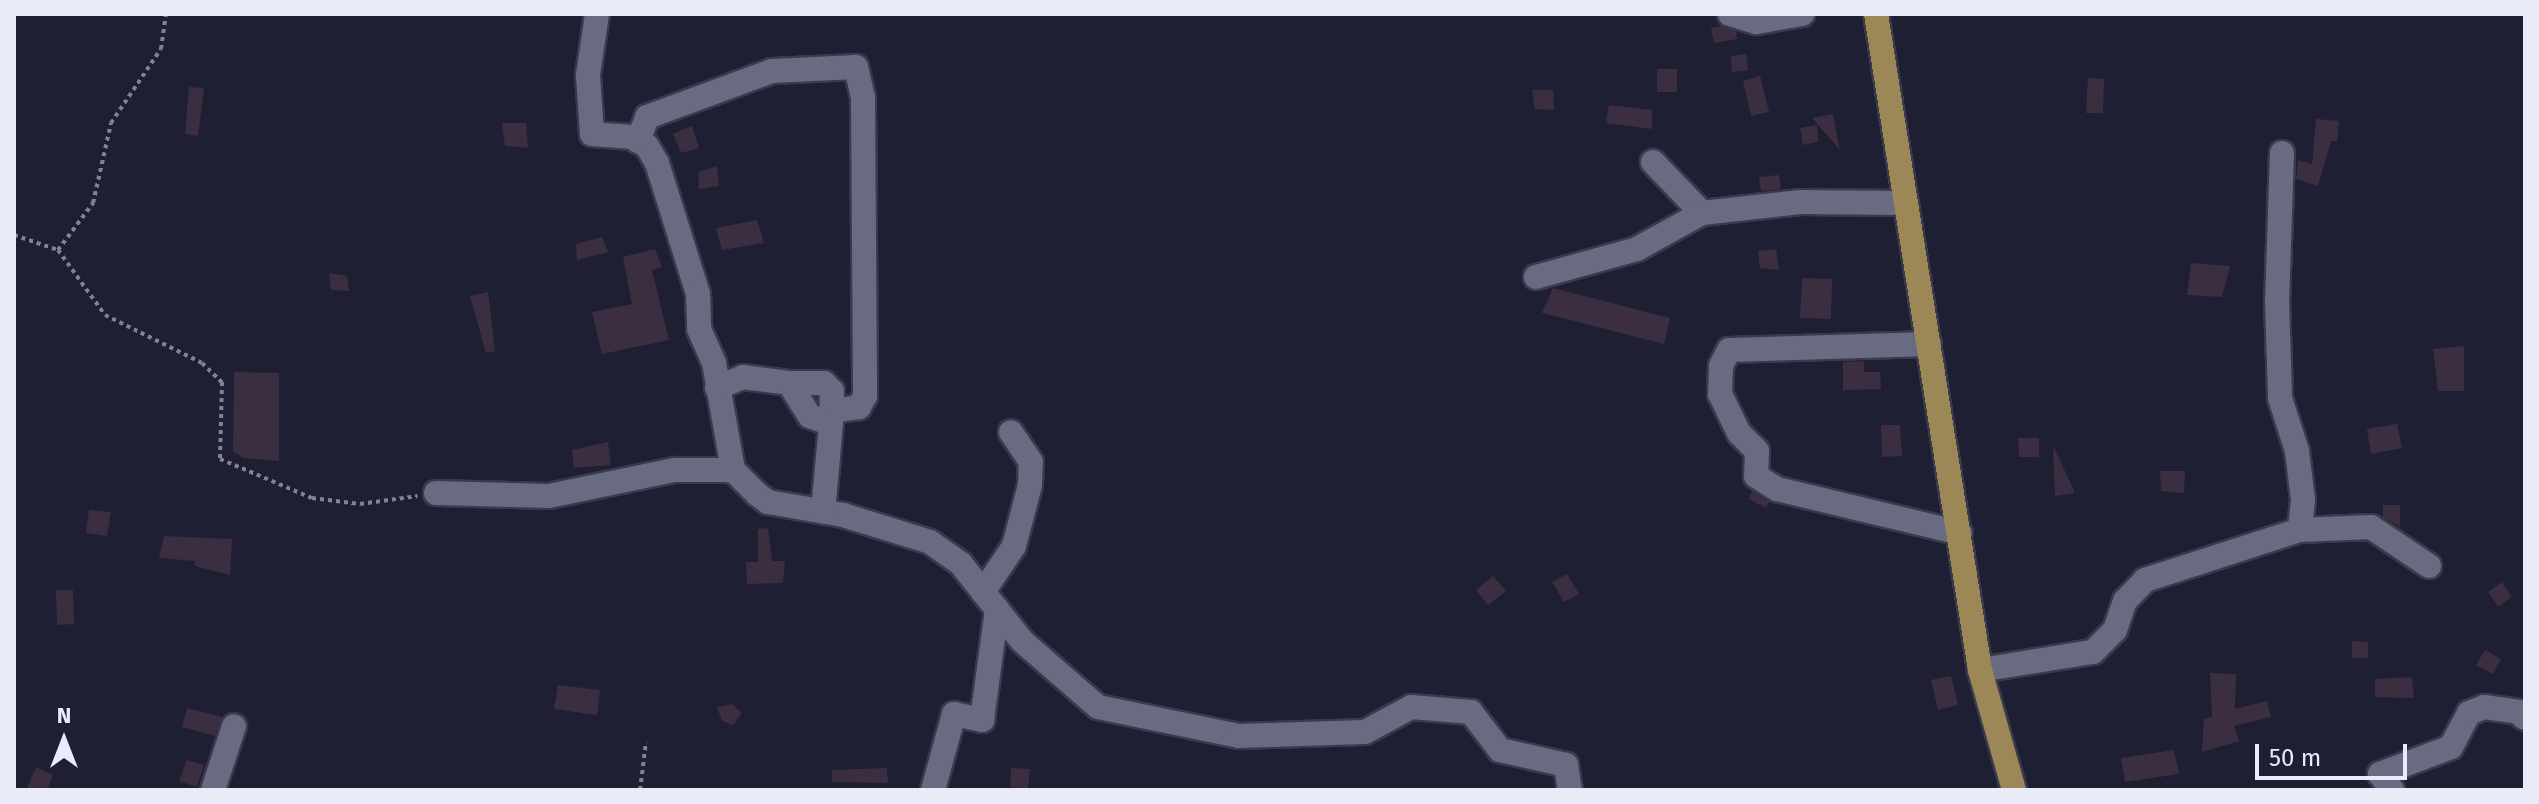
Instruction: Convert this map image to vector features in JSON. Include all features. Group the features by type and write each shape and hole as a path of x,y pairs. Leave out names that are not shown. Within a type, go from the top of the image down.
{"main road":[{"path":"1876,14 1980,670 2014,790"}],"street":[{"path":"597,14 588,75 592,134 638,141 657,163 680,236 717,388 733,470 768,502 823,512 930,542 961,564 1022,641 1098,707 1239,736 1365,732 1411,707 1471,712 1500,750 1566,765 1570,790"},
{"path":"1730,14 1757,22 1802,14"},
{"path":"638,141 647,117 772,71 856,67 863,98 865,396 859,407 832,417 810,416 789,383 743,377 717,388"},
{"path":"2282,153 2277,300 2280,398 2297,451 2303,500 2300,530"},
{"path":"1653,162 1702,213"},
{"path":"1536,277 1637,249 1702,213 1800,202 1905,203"},
{"path":"1929,344 1729,350 1721,366 1720,394 1739,433 1757,451 1756,476 1777,489 1960,533"},
{"path":"823,512 832,417"},
{"path":"933,790 954,714 982,720 990,601 1014,546 1030,485 1031,462 1011,432"},
{"path":"436,493 549,496 675,470 733,470"},
{"path":"1980,670 2093,652 2115,630 2125,601 2145,580 2300,530 2371,527 2429,566"},
{"path":"2392,790 2380,774 2451,747 2469,713 2484,707 2518,712 2525,718"},
{"path":"213,790 234,726"}],"path":[{"path":"58,250 93,203 111,123 161,49 166,14"},
{"path":"14,235 58,250 105,315 202,363 222,382 220,459 312,498 360,504 436,493"},
{"path":"640,790 646,742"}],"building":[{"path":"1722,26 1736,31 1737,39 1714,43 1711,28"},
{"path":"1746,54 1748,70 1732,72 1731,56"},
{"path":"1657,69 1677,69 1677,92 1657,92"},
{"path":"1760,76 1769,112 1751,116 1743,81"},
{"path":"2088,78 2104,79 2103,113 2086,113"},
{"path":"189,87 204,88 198,136 185,134"},
{"path":"1532,90 1553,90 1554,110 1535,109"},
{"path":"1609,105 1652,110 1652,129 1606,123"},
{"path":"1833,114 1840,150 1812,118"},
{"path":"2316,119 2339,121 2337,141 2331,141 2318,186 2296,179 2298,160 2312,164"},
{"path":"502,123 526,123 528,148 505,146"},
{"path":"1817,125 1818,142 1803,145 1800,128"},
{"path":"692,126 699,148 681,153 673,134"},
{"path":"717,166 719,186 699,189 698,172"},
{"path":"1779,175 1781,189 1761,191 1759,177"},
{"path":"757,220 764,243 722,250 716,228"},
{"path":"602,237 608,252 577,260 576,244"},
{"path":"655,249 662,267 652,270 669,340 602,354 592,312 632,304 623,257"},
{"path":"1776,249 1779,270 1760,268 1758,251"},
{"path":"2191,263 2230,266 2222,297 2187,295"},
{"path":"329,273 347,276 349,291 331,290"},
{"path":"1802,278 1832,279 1831,319 1800,318"},
{"path":"1553,288 1670,318 1664,344 1542,313"},
{"path":"488,292 495,351 486,353 470,296"},
{"path":"2464,346 2464,391 2438,391 2433,349"},
{"path":"1864,361 1864,372 1880,372 1881,389 1843,390 1843,362"},
{"path":"234,372 279,373 279,461 243,458 233,451"},
{"path":"2397,424 2402,448 2371,454 2367,429"},
{"path":"1881,425 1900,425 1902,456 1882,457"},
{"path":"2018,438 2039,438 2039,457 2019,457"},
{"path":"608,442 611,465 574,468 572,450"},
{"path":"2053,445 2075,493 2055,496"},
{"path":"2160,471 2185,471 2184,493 2161,491"},
{"path":"1752,491 1769,502 1766,508 1749,499"},
{"path":"2383,505 2400,505 2400,527 2383,517"},
{"path":"89,510 111,512 107,536 86,533"},
{"path":"768,528 772,561 785,561 783,583 747,584 746,562 758,562 758,529"},
{"path":"164,536 232,539 230,575 195,566 195,561 159,558"},
{"path":"1567,574 1579,594 1564,602 1552,582"},
{"path":"1493,576 1506,591 1488,605 1476,590"},
{"path":"2502,582 2512,597 2498,607 2488,592"},
{"path":"56,590 73,590 74,624 57,625"},
{"path":"2352,641 2368,642 2368,658 2352,658"},
{"path":"2485,650 2501,659 2493,674 2476,665"},
{"path":"2210,673 2236,674 2235,709 2267,701 2271,717 2234,726 2239,741 2202,752 2204,719 2212,716"},
{"path":"1951,676 1958,705 1938,710 1931,680"},
{"path":"2412,677 2414,698 2375,697 2375,679"},
{"path":"558,685 600,690 597,715 554,709"},
{"path":"732,704 742,713 733,725 722,721 717,707"},
{"path":"187,708 222,717 215,736 182,727"},
{"path":"2174,750 2179,774 2125,782 2121,758"},
{"path":"187,760 204,765 197,787 179,781"},
{"path":"36,767 53,775 47,790 26,790"},
{"path":"887,768 888,783 832,782 832,770"},
{"path":"1011,768 1030,769 1028,789 1010,787"}]}
